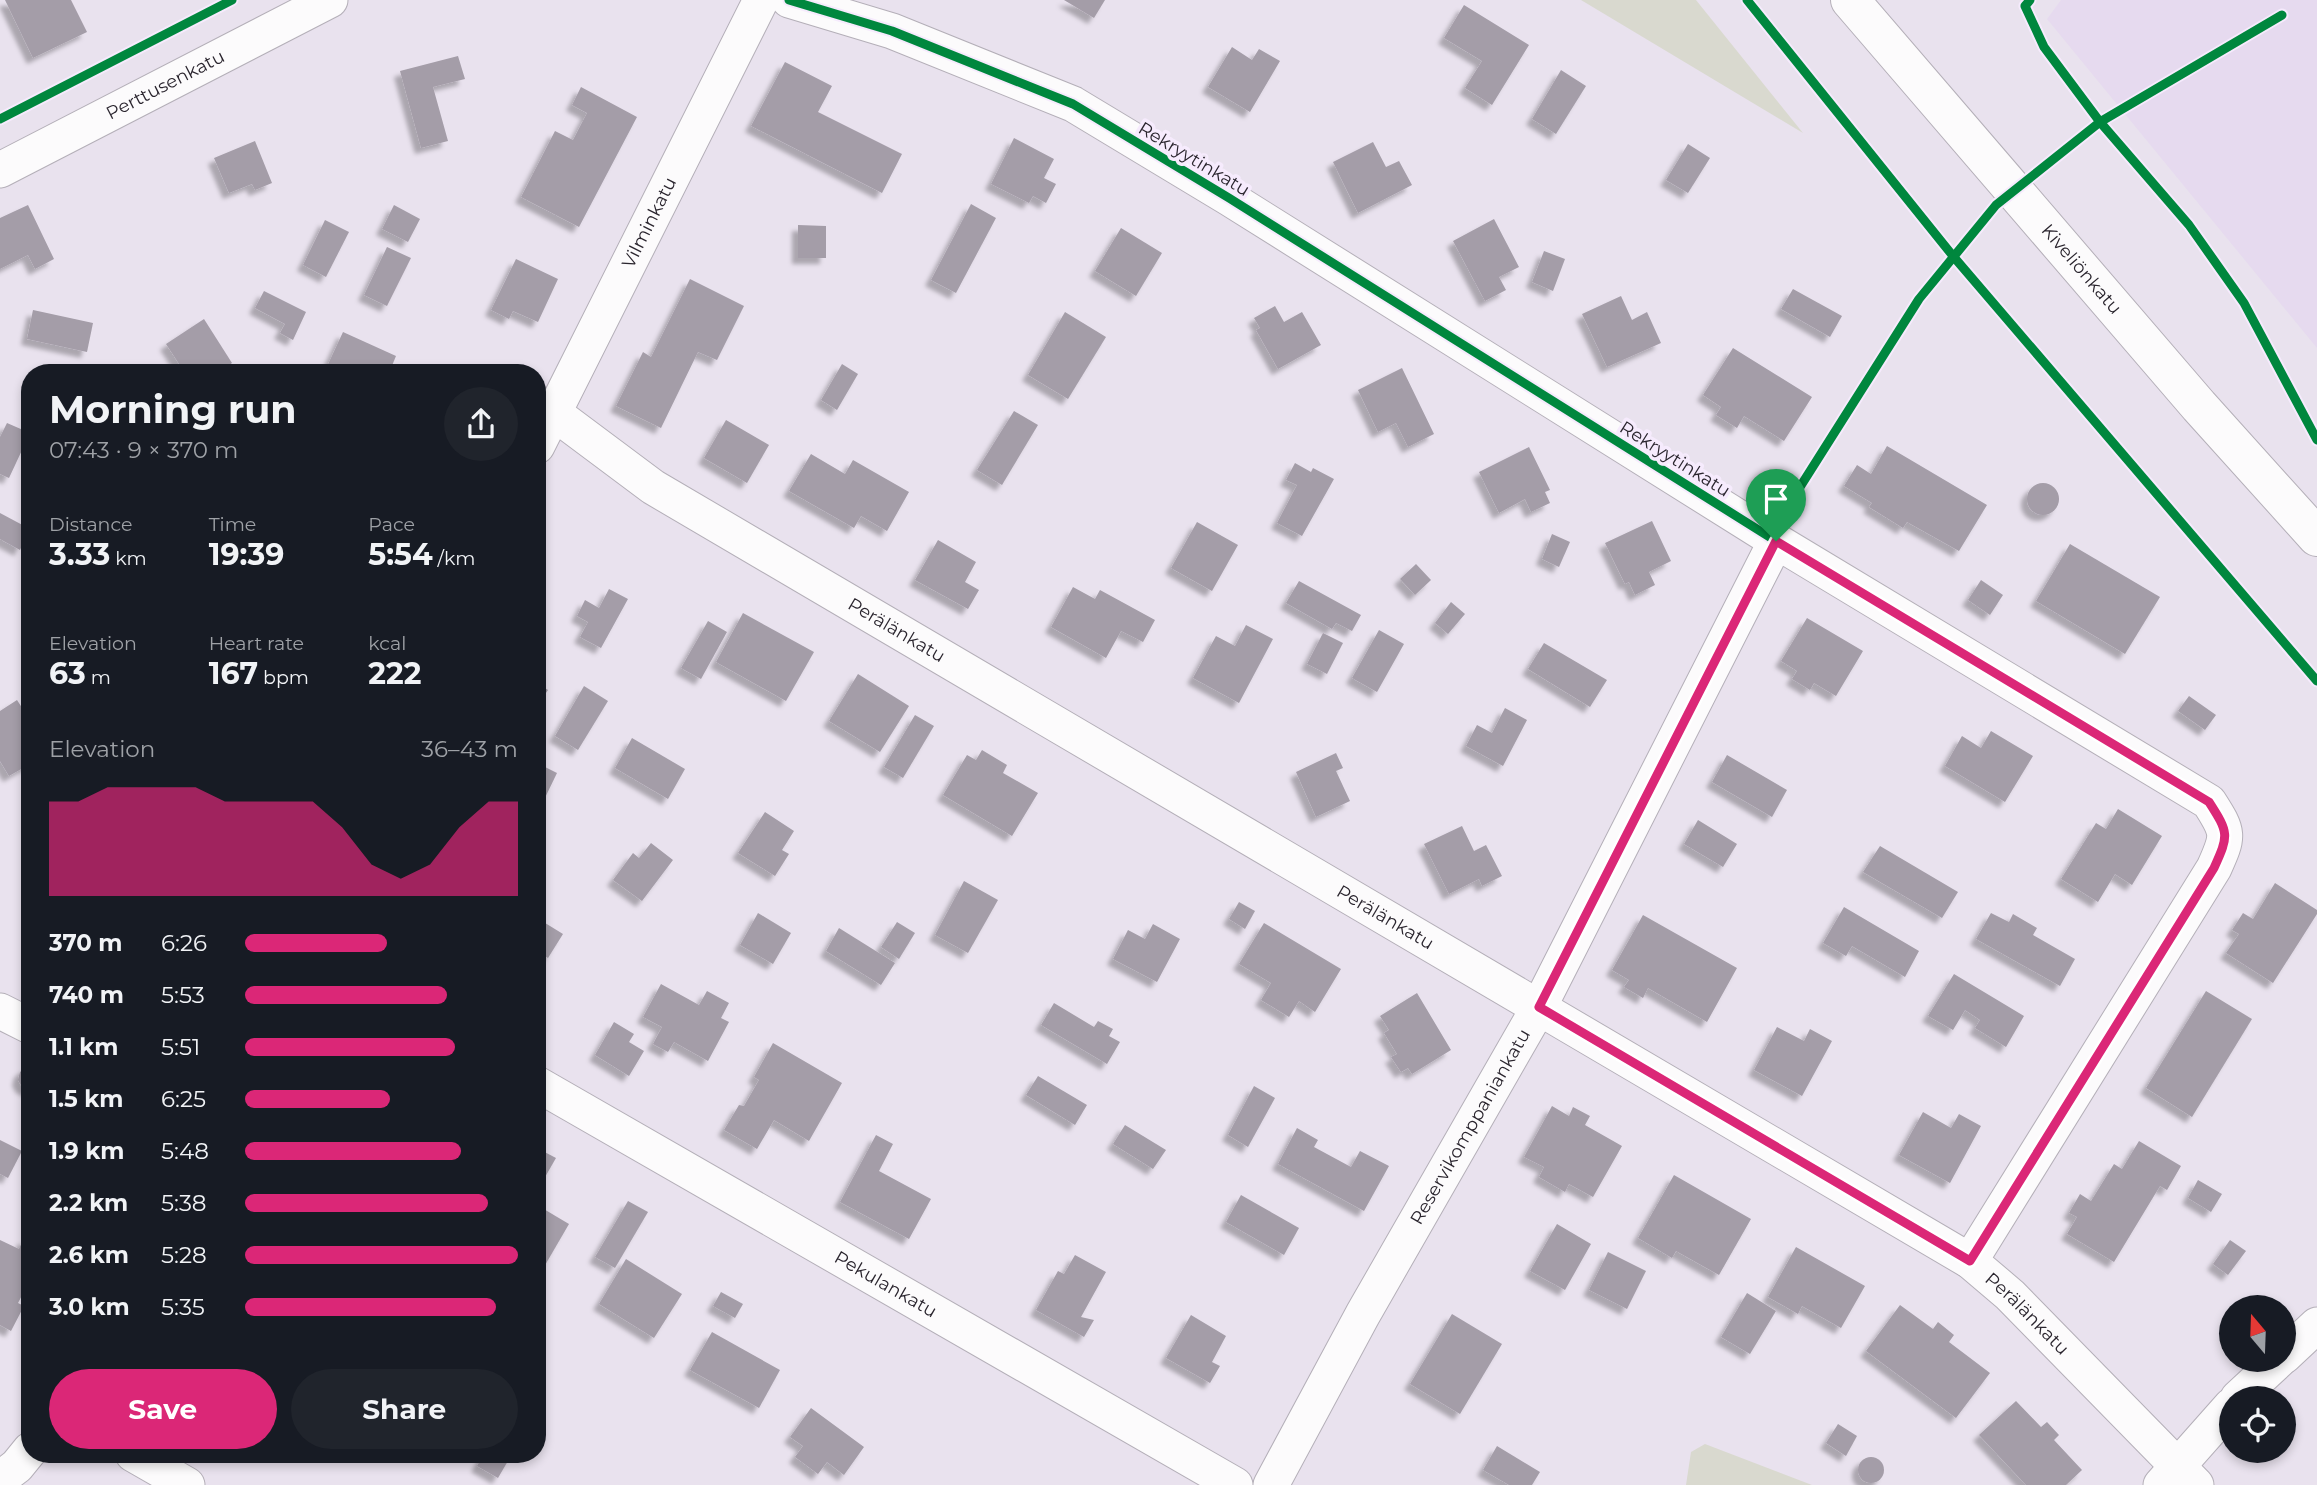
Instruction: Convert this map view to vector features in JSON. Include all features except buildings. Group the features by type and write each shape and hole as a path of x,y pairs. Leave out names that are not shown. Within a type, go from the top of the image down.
{"main road":[{"name":"Kiveliönkatu","path":"1856,2 2199,406 2317,537"}],"street":[{"name":"Perttusenkatu","path":"0,170 330,0"},
{"name":"Vilminkatu","path":"546,429 761,0"},
{"name":"Rekryytinkatu","path":"789,0 892,32 1073,104 1229,198 1776,541 2209,802 2224,825 2226,842 2214,868 1970,1261"},
{"name":"Perälänkatu","path":"554,413 653,487 1970,1261 2010,1295 2146,1435 2179,1479"},
{"name":"Reservikomppaniankatu","path":"1271,1485 1363,1314 1539,1007 1776,541"},
{"path":"0,1011 21,1022"},
{"name":"Pekulankatu","path":"546,1089 1235,1485"},
{"path":"2296,1345 2317,1325"},
{"path":"2251,1386 2266,1372"},
{"path":"2179,1479 2219,1423"},
{"path":"0,1479 21,1461"},
{"path":"149,1463 187,1485"}],"shaded area":[{"path":"1581,0 1696,0 1803,133"},
{"path":"2061,0 2317,0 2317,348 2047,19"},
{"path":"1705,1444 1812,1485 1686,1485 1691,1452"}],"cycle path":[{"path":"0,119 232,0"},
{"path":"789,0 892,31 1073,104 1229,198 1776,541 2209,802 2225,834 2214,868 1970,1261"},
{"path":"1747,0 1953,256 2317,681"},
{"path":"2030,0 2025,6 2044,47 2100,122 2189,225 2244,303 2317,440"},
{"path":"1769,536 1919,299 1996,205 2100,122 2282,15"}],"route":[{"path":"1776,541 2209,802 2224,825 2226,842 2214,868 1970,1261 1539,1007 1776,541"}]}
